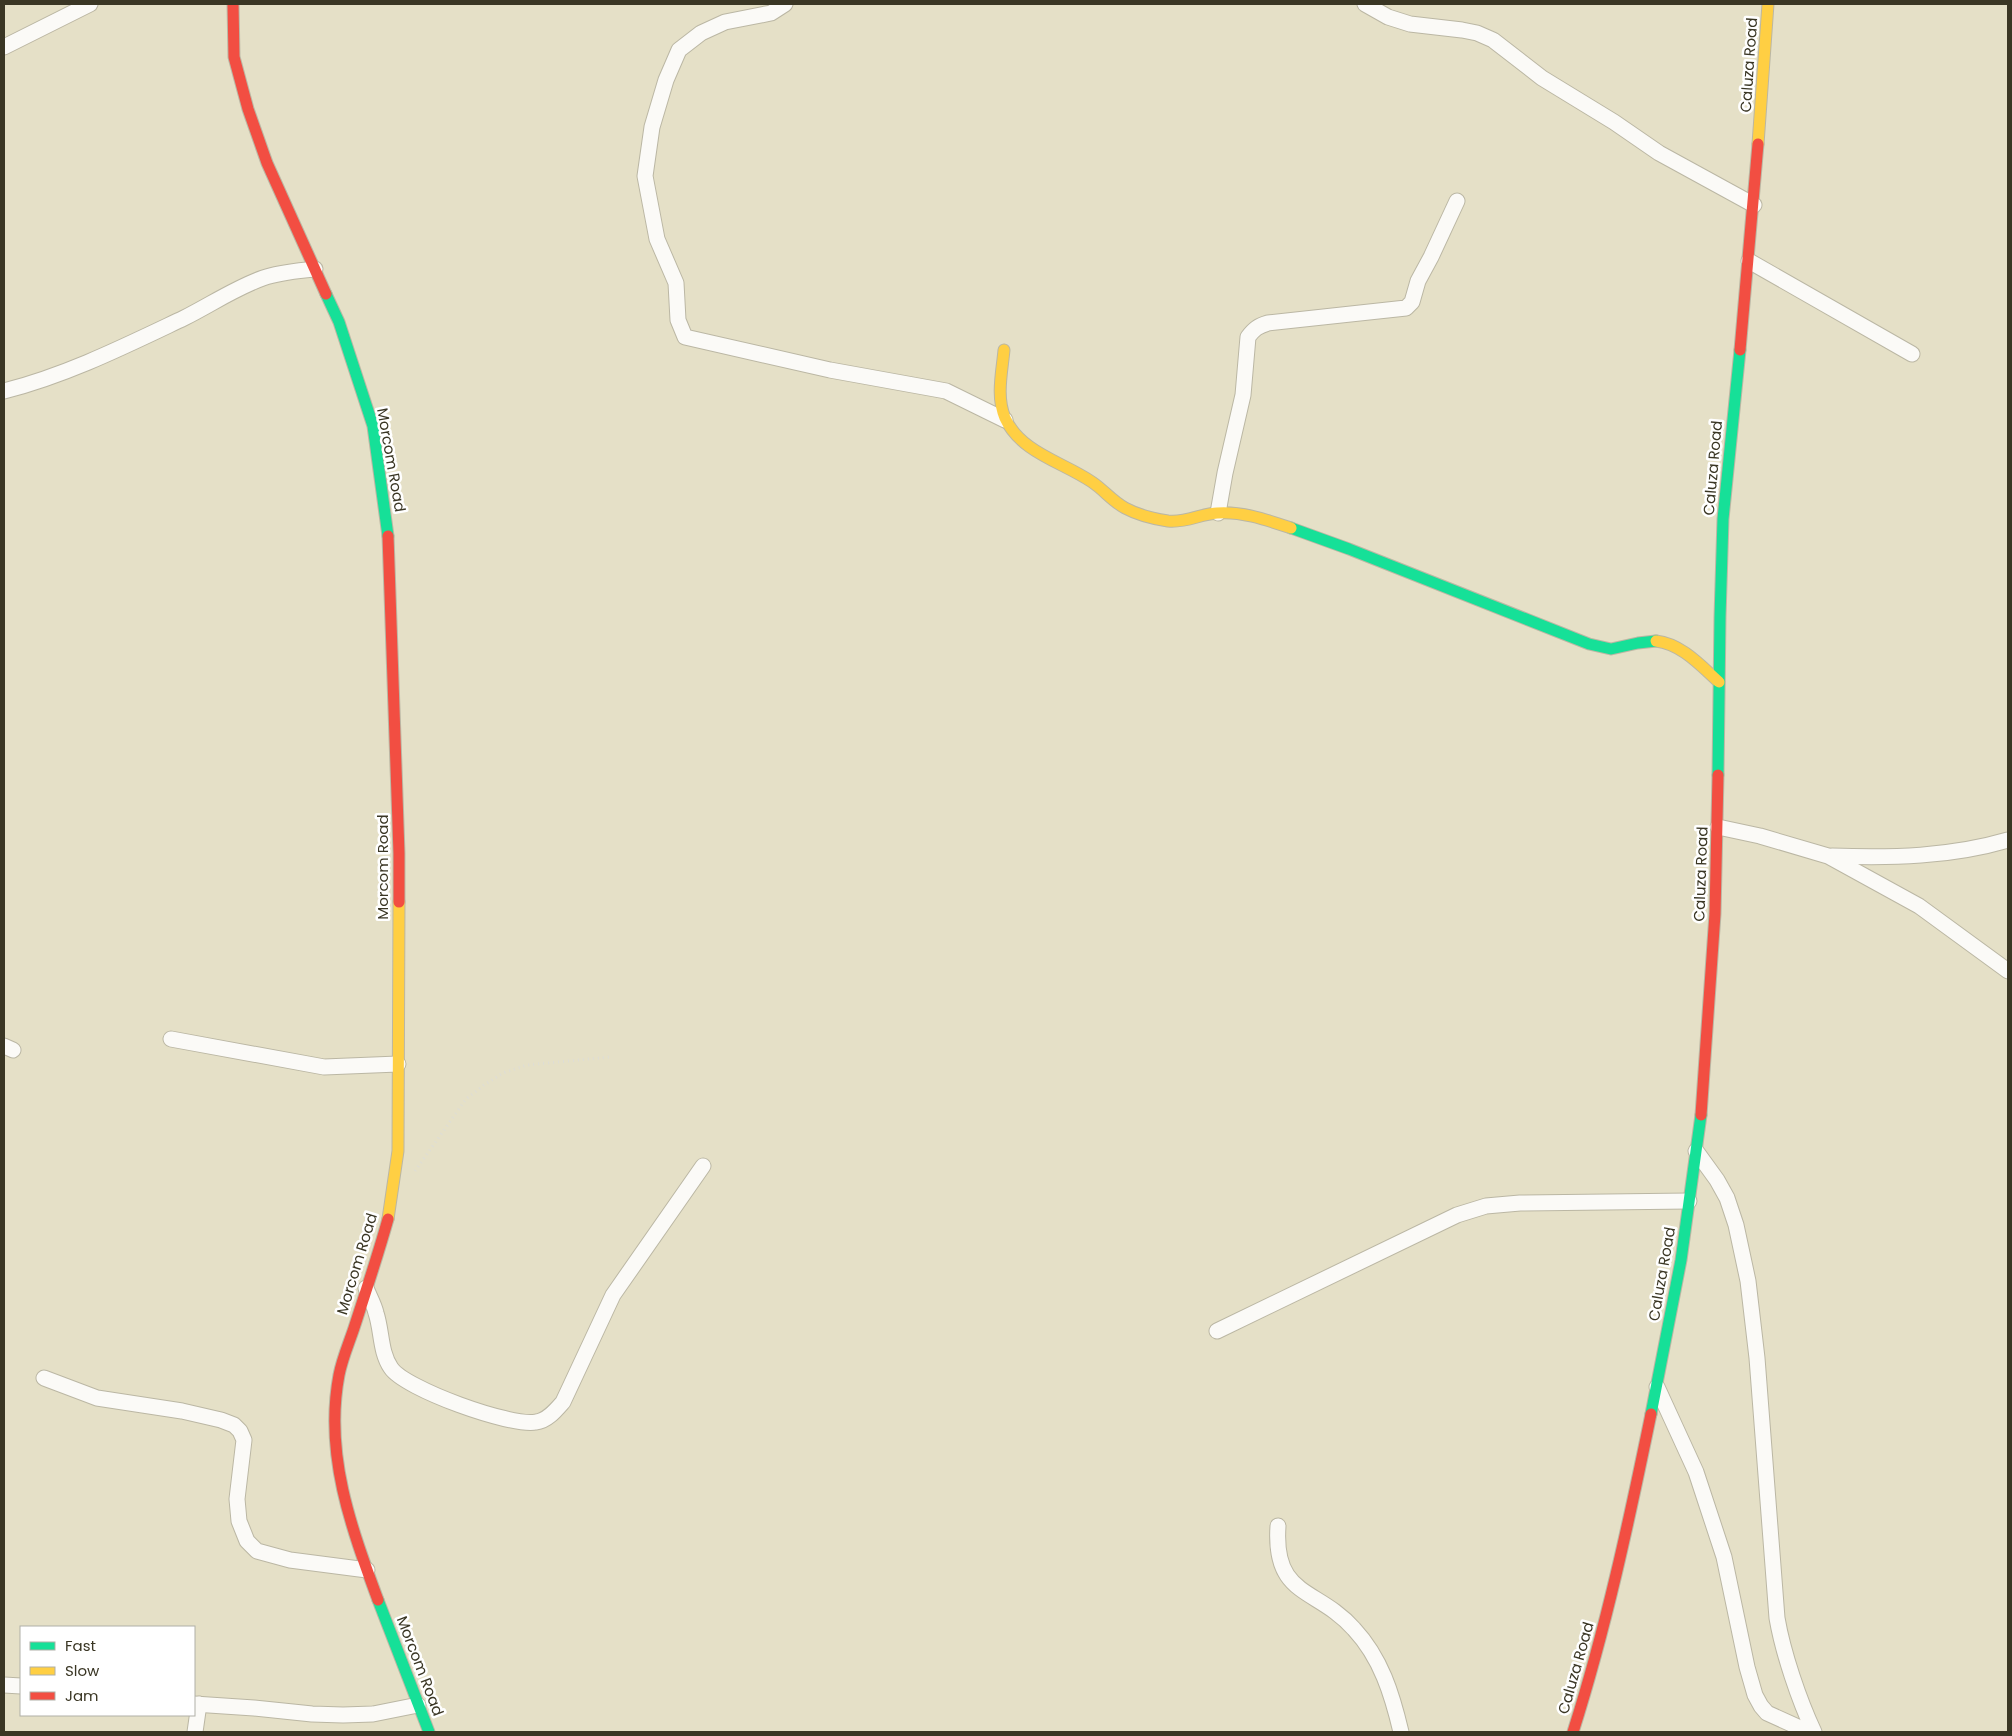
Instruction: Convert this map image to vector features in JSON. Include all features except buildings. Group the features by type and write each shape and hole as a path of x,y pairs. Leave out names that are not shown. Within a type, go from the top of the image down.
{"street":[{"path":"4,47 90,4"},
{"path":"785,4 770,13 725,22 701,33 679,50 666,80 652,127 645,176 657,239 676,283 678,320 685,337 830,370 946,391 1005,420"},
{"path":"1365,4 1388,16 1410,24 1462,30 1477,33 1494,40 1542,78 1614,122 1659,153 1754,205"},
{"name":"Caluza Road","path":"1573,1732 1591,1678 1612,1596 1657,1387 1696,1151 1710,988 1718,827 1723,519 1754,205 1768,4"},
{"name":"Morcom Road","path":"229,6 234,57 248,109 267,163 339,322 373,426 388,538 399,853 398,1151 390,1206 381,1245 339,1374 335,1433 337,1468 367,1570 429,1732"},
{"path":"1218,513 1243,395 1248,338 1253,330 1268,324 1406,308 1412,302 1418,280 1432,258 1457,202"},
{"path":"1749,261 1912,354"},
{"path":"4,391 77,368 261,279 277,274 315,269"},
{"path":"1004,350 1000,398 1002,411 1005,420 1018,437 1032,448 1073,470 1116,503 1130,510 1171,521 1185,522 1218,513 1242,515 1295,530 1604,649 1615,649 1645,641 1665,641 1688,655 1719,682"},
{"path":"1718,827 1760,836 1828,856 1919,906 2008,971"},
{"path":"1828,856 1888,858 1919,856 1979,848 2008,840"},
{"path":"170,1039 324,1067 398,1064"},
{"path":"1696,1151 1717,1180 1727,1198 1736,1225 1748,1281 1757,1358 1777,1618 1781,1640 1806,1716 1814,1732"},
{"path":"366,1288 377,1313 384,1354 391,1370 404,1381 422,1391 506,1420 526,1423 538,1422 549,1416 563,1402 613,1295 703,1166"},
{"path":"1217,1331 1457,1215 1486,1206 1520,1203 1689,1201"},
{"path":"44,1378 97,1398 182,1411 234,1425 240,1431 244,1440 237,1499 239,1521 248,1541 257,1551 290,1560 367,1570"},
{"path":"1657,1387 1696,1472 1724,1558 1747,1667 1755,1695 1767,1712 1809,1732"},
{"path":"1278,1526 1277,1547 1280,1562 1287,1576 1300,1590 1338,1613 1355,1629 1369,1648 1386,1680 1401,1732"},
{"path":"4,1685 20,1686"},
{"path":"195,1732 196,1704 343,1715 373,1714 418,1705"}],"path":[{"path":"412,1176 466,1099 503,1073 527,1065 610,1057"}],"traffic: fast":[{"path":"326,294 339,322 373,426 388,536"},
{"path":"1718,775 1723,519 1740,350"},
{"path":"1291,528 1589,644 1611,649 1656,641"},
{"path":"1651,1414 1681,1260 1701,1115"},
{"path":"378,1600 429,1732"}],"traffic: slow":[{"path":"1758,144 1768,4"},
{"path":"1004,350 1000,384 1001,402 1005,418 1012,430 1032,448 1092,482 1120,505 1141,515 1168,521 1181,521 1211,514 1236,513 1291,528"},
{"path":"1656,641 1674,646 1683,651 1719,682"},
{"path":"388,1219 398,1151 399,902"}],"traffic: jam":[{"path":"233,4 234,57 248,109 267,163 326,294"},
{"path":"1740,350 1758,144"},
{"path":"388,536 399,902"},
{"path":"1701,1115 1715,914 1718,775"},
{"path":"378,1600 358,1545 343,1490 335,1433 335,1404 342,1363 388,1219"},
{"path":"1573,1732 1606,1614 1651,1414"}]}
